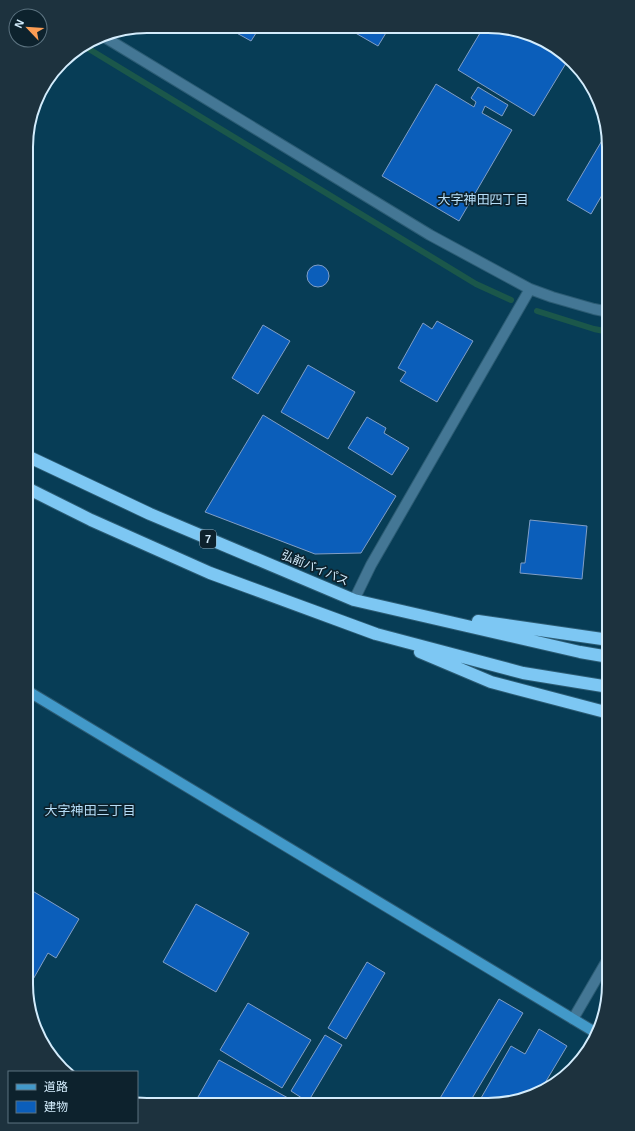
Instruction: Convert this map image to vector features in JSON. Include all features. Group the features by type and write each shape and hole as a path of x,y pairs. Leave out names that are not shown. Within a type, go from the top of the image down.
{"highway":[{"name":"弘前バイパス","path":"33,459 150,514 354,600 602,656"},
{"path":"33,491 91,520 210,573 376,634 490,682 602,711"},
{"path":"394,609 602,639"},
{"path":"376,634 523,673 602,686"}],"street":[{"path":"109,40 430,235 530,289 559,299 602,311"},
{"path":"354,600 375,558 530,289"},
{"path":"33,694 592,1030"},
{"path":"573,1019 602,969"}],"building":[{"path":"237,33 256,33 251,41"},
{"path":"355,33 386,33 378,46"},
{"path":"480,33 496,33 525,39 551,52 566,64 534,116 458,70"},
{"path":"436,84 474,107 476,102 471,98 478,87 508,105 502,116 485,106 482,113 512,130 459,221 382,176"},
{"path":"602,141 602,195 591,214 567,200"},
{"path":"318,265 326,268 329,276 326,284 318,287 310,284 307,276 310,268"},
{"path":"437,321 473,341 437,402 400,381 406,372 398,368 423,323 432,329"},
{"path":"263,325 290,341 258,394 232,378"},
{"path":"308,365 355,392 328,439 281,412"},
{"path":"263,415 396,496 361,553 315,554 205,512"},
{"path":"367,417 386,428 384,433 409,448 392,475 348,448"},
{"path":"530,520 587,526 582,579 520,573 521,563 525,563"},
{"path":"33,891 79,919 56,958 48,953 33,979"},
{"path":"196,904 249,933 216,992 163,962"},
{"path":"367,962 385,973 346,1039 328,1028"},
{"path":"499,999 523,1013 472,1098 440,1098"},
{"path":"248,1003 311,1040 282,1088 220,1050"},
{"path":"539,1029 567,1046 545,1082 525,1092 510,1096 481,1098 511,1046 525,1054"},
{"path":"325,1035 342,1045 310,1098 302,1098 291,1091"},
{"path":"219,1060 288,1098 197,1098"}],"waterway":[{"path":"89,49 476,284 511,300"},
{"path":"537,311 602,331"}],"district":[{"name":"大字神田四丁目","path":"483,199"},
{"name":"大字神田三丁目","path":"90,810"}]}
